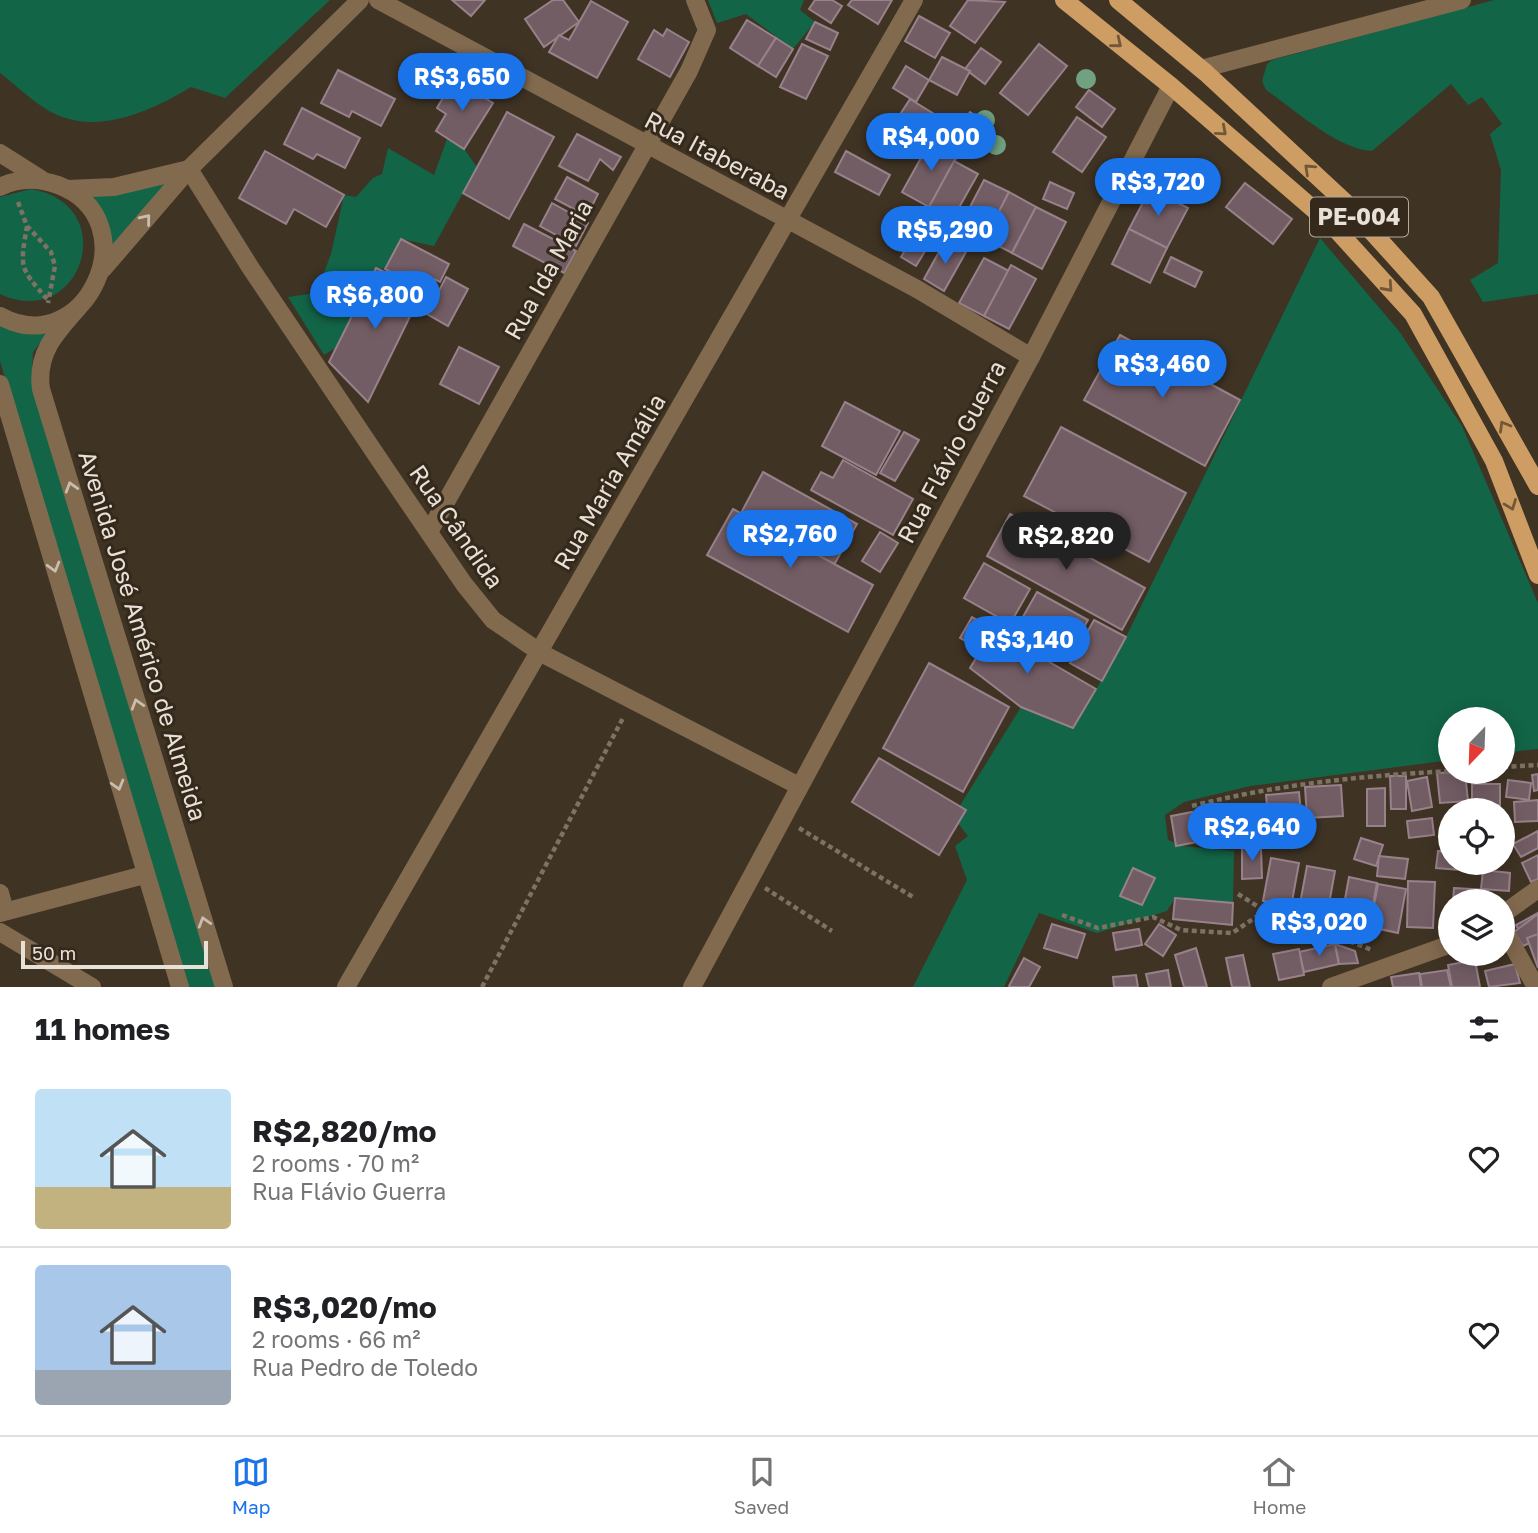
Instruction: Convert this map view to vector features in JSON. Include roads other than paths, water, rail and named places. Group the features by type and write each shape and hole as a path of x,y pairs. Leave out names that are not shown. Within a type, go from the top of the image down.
{"main road":[{"name":"PE-004","path":"1064,0 1171,86 1333,226 1413,314 1494,461 1538,575"},
{"name":"PE-004","path":"1118,0 1201,69 1346,203 1431,297 1538,486"}],"street":[{"name":"Avenida José Américo de Almeida","path":"223,987 39,376 50,339 94,290 103,269 189,169 360,0"},
{"name":"Rua Itaberaba","path":"378,0 917,289 1031,357"},
{"name":"Rua Ida Maria","path":"429,532 690,71 707,30 695,0"},
{"name":"Rua Maria Amália","path":"346,987 541,653 914,0"},
{"path":"1201,69 1462,0"},
{"name":"Rua Flávio Guerra","path":"692,987 1031,357 1171,86"},
{"path":"0,153 44,181 68,189 114,187 189,169"},
{"name":"Rua Cândida","path":"189,169 250,267 464,584 494,620 541,653 631,702 799,786"},
{"path":"7,190 25,180 44,181"},
{"path":"68,189 86,204 98,223 104,246 103,269"},
{"path":"0,316 25,324 45,323 63,318 78,308"},
{"path":"0,384 144,875 180,987"},
{"path":"0,893 3,912 144,875"},
{"path":"1515,905 1538,889"},
{"path":"0,932 92,987"},
{"path":"1331,987 1438,949"},
{"path":"1515,949 1536,987"}]}
